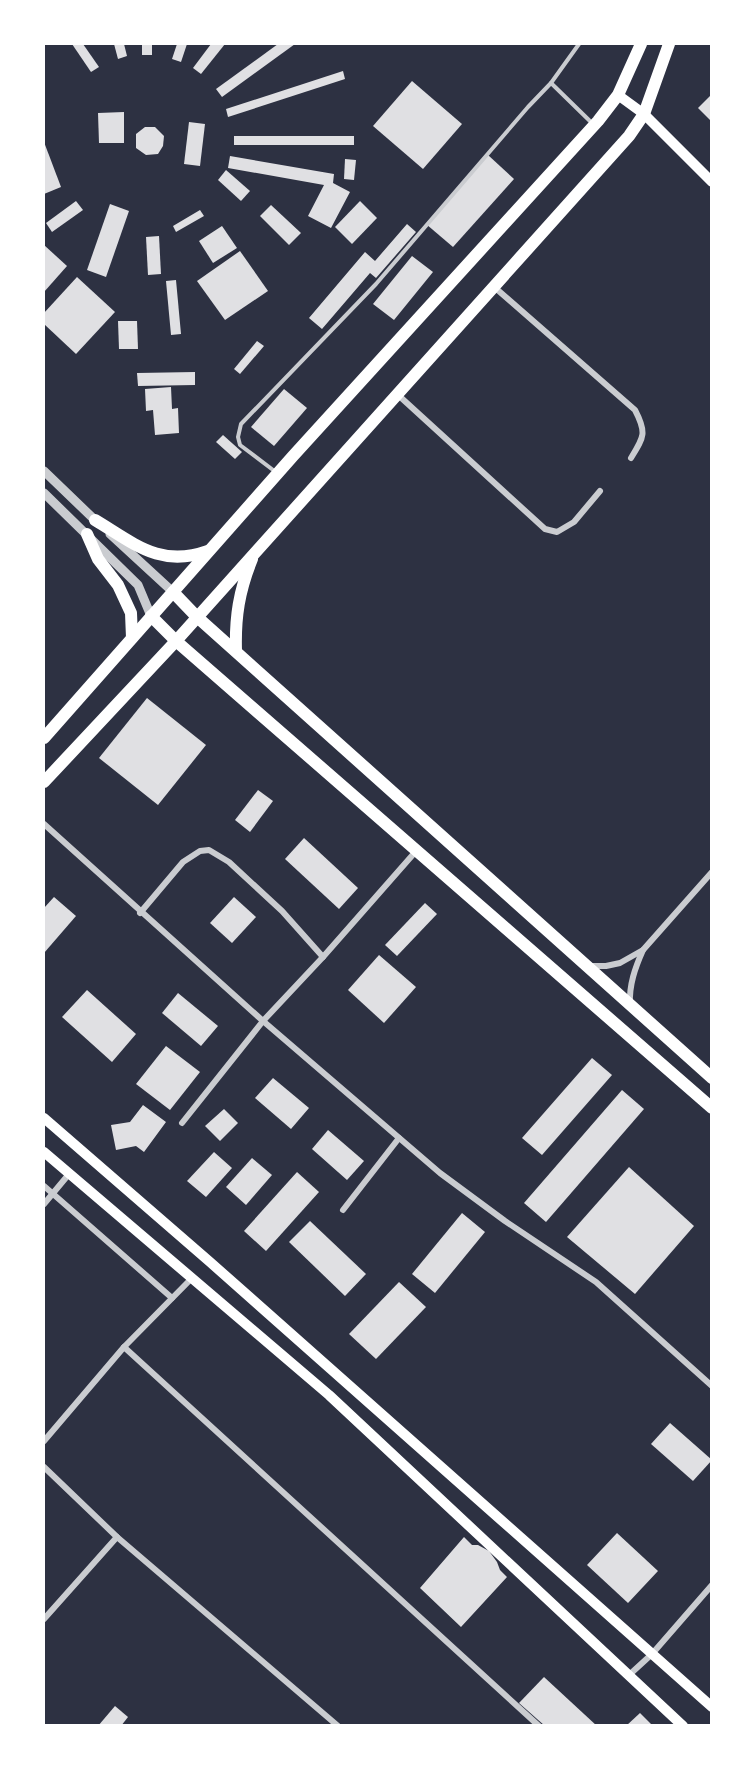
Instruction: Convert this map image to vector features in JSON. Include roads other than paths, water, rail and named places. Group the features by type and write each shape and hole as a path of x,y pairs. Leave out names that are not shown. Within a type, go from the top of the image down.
{"main road":[{"path":"44,738 277,474 594,125 618,95 641,44"},
{"path":"44,782 176,640 628,136 644,114 669,44"},
{"path":"618,95 644,114 711,182"},
{"path":"95,520 159,556 191,557 210,550"},
{"path":"87,534 99,559 118,585 130,613 132,638"},
{"path":"236,651 235,621 243,582 256,549"},
{"path":"173,592 196,616 711,1078"},
{"path":"151,616 711,1108"},
{"path":"44,1118 210,1262 711,1707"},
{"path":"44,1152 330,1395 683,1725"}],"street":[{"path":"493,286 635,411 644,426 644,438 631,458"},
{"path":"396,393 545,529 557,532 573,522 600,491"},
{"path":"44,471 173,592"},
{"path":"44,493 138,585 151,616"},
{"path":"44,824 140,913 399,1138 505,1221 596,1282 711,1386"},
{"path":"140,913 183,862 200,851 210,850 229,862 273,903 323,957"},
{"path":"182,1123 263,1021 417,850"},
{"path":"583,965 593,967 613,964 643,950 711,872"},
{"path":"630,1007 629,993 632,978 643,950"},
{"path":"342,1210 399,1138"},
{"path":"44,1204 69,1174"},
{"path":"44,1186 172,1298"},
{"path":"44,1441 124,1347 192,1278"},
{"path":"124,1347 539,1725"},
{"path":"44,1467 117,1537 338,1725"},
{"path":"44,1619 117,1537"},
{"path":"628,1676 652,1654 711,1585"}],"lane":[{"path":"277,474 240,445 238,437 241,424 376,284 551,83 579,44"},
{"path":"551,83 594,125"}]}
